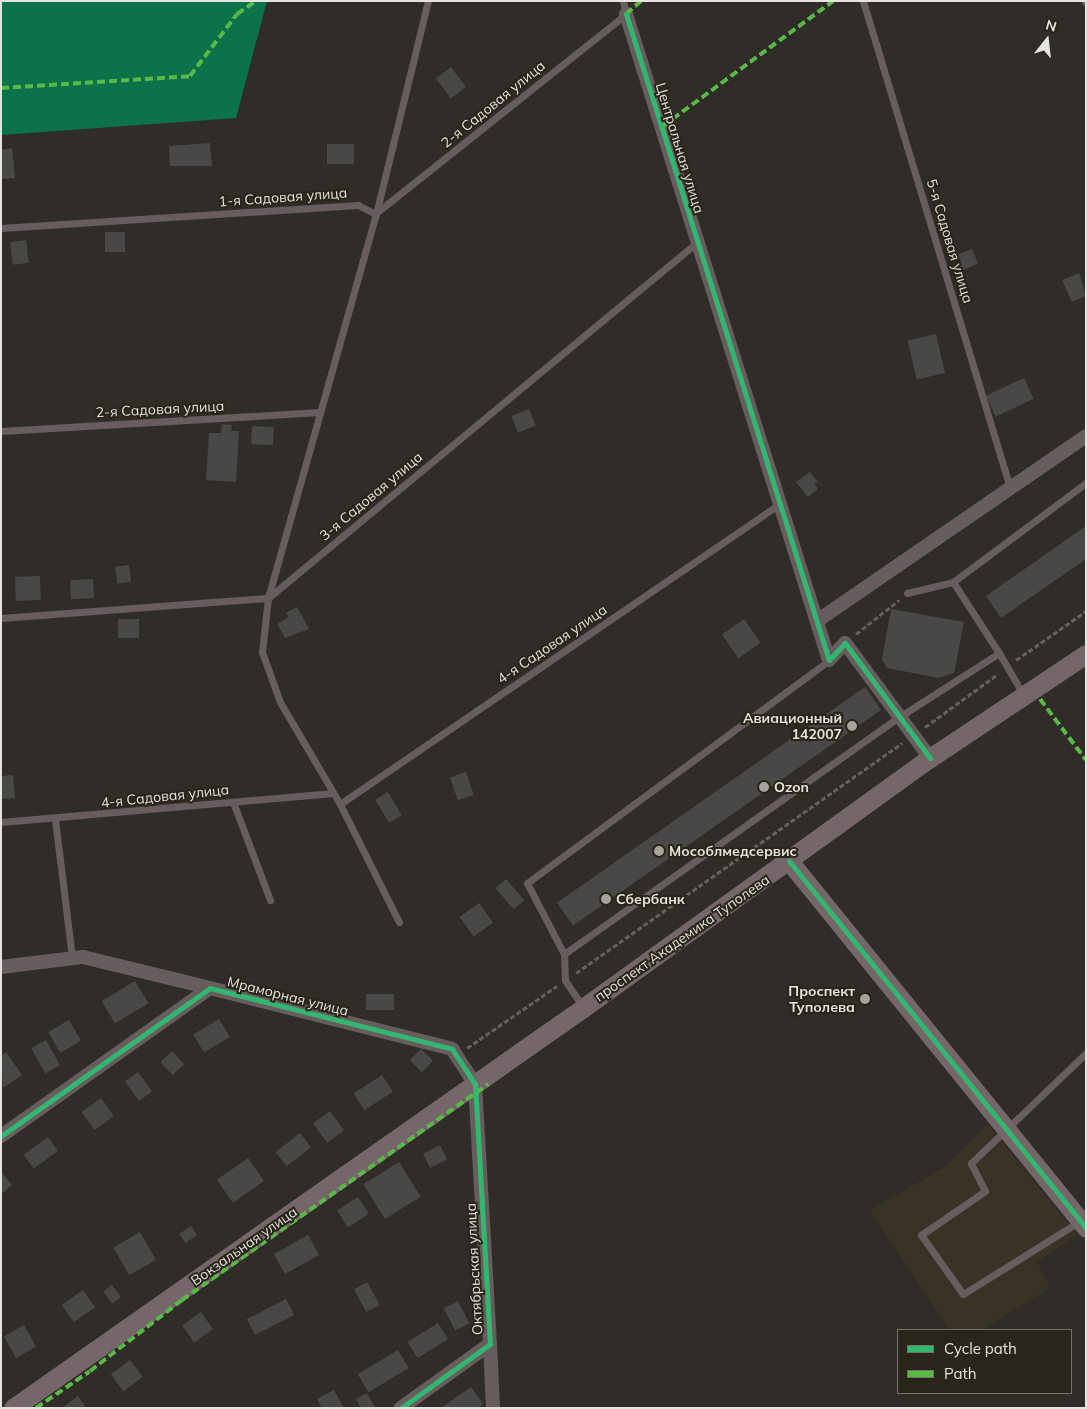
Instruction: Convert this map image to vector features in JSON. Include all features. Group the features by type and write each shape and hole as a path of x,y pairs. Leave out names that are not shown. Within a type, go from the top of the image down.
{"main road":[{"name":"проспект Академика Туполева","path":"475,1084 789,861 930,758 1025,697 1086,654"},
{"path":"789,861 1007,1128 1083,1225"},
{"name":"Вокзальная улица","path":"13,1408 475,1084"}],"street":[{"name":"Центральная улица","path":"624,8 663,126 696,243 778,505 829,660"},
{"path":"817,621 1086,436"},
{"path":"829,660 845,643 930,758"},
{"path":"1,967 83,957 210,988"},
{"name":"Мраморная улица","path":"1,1136 210,988 452,1049"},
{"path":"452,1049 475,1084"},
{"name":"Октябрьская улица","path":"401,1408 490,1344 475,1084"},
{"path":"490,1344 493,1408"}],"lane":[{"path":"399,922 340,804 331,793 280,702 262,652 268,598 376,214 428,1"},
{"name":"5-я Садовая улица","path":"863,1 1010,489"},
{"name":"2-я Садовая улица","path":"376,214 624,8"},
{"name":"1-я Садовая улица","path":"1,228 358,205 376,214"},
{"name":"3-я Садовая улица","path":"268,598 696,243"},
{"name":"2-я Садовая улица","path":"1,431 320,412"},
{"path":"908,593 953,582 1086,483"},
{"name":"4-я Садовая улица","path":"340,804 778,505"},
{"path":"953,582 1008,667 1025,697"},
{"path":"1,618 268,598"},
{"path":"564,954 898,717 999,653"},
{"path":"583,1008 565,980 564,954 527,883 829,660"},
{"name":"4-я Садовая улица","path":"1,822 55,819 331,793"},
{"path":"233,802 270,900"},
{"path":"55,819 71,950"},
{"path":"1083,1225 963,1294 921,1235 985,1191 971,1163 1086,1053"}],"path":[{"path":"845,643 908,593"},
{"path":"452,1049 463,1051 912,736 1086,611"}],"shaded area":[{"path":"988,1124 1077,1235 1037,1262 1050,1288 983,1329 949,1329 870,1210 945,1167"}],"green space":[{"path":"1,1 267,1 236,118 1,135"}],"building":[{"path":"451,67 466,87 451,98 436,78"},
{"path":"210,143 212,166 170,166 169,146"},
{"path":"327,144 354,144 354,164 327,164"},
{"path":"12,148 15,178 1,179 1,150"},
{"path":"105,232 125,232 125,252 105,252"},
{"path":"26,240 29,263 13,265 10,242"},
{"path":"972,249 978,264 962,270 956,255"},
{"path":"1079,273 1086,296 1072,302 1062,280"},
{"path":"936,334 945,373 917,379 908,341"},
{"path":"1024,378 1034,399 996,417 986,396"},
{"path":"529,409 536,426 518,433 511,416"},
{"path":"222,424 232,425 231,431 239,431 236,482 206,480 209,433 221,433"},
{"path":"252,426 274,427 273,445 251,444"},
{"path":"810,472 818,482 814,484 818,489 808,497 796,482"},
{"path":"1086,526 1086,559 1001,618 986,596"},
{"path":"129,565 131,582 117,584 115,567"},
{"path":"40,576 41,600 16,601 15,577"},
{"path":"93,579 94,598 71,599 70,580"},
{"path":"297,607 309,629 285,638 277,624 289,617 286,613"},
{"path":"891,609 964,622 954,673 939,678 887,668 882,660"},
{"path":"118,619 139,619 139,638 118,638"},
{"path":"744,619 761,643 739,658 722,634"},
{"path":"865,687 881,710 573,926 557,903"},
{"path":"466,772 474,795 458,800 450,778"},
{"path":"13,775 15,798 1,799 1,776"},
{"path":"388,792 402,815 389,823 375,800"},
{"path":"506,879 524,900 514,909 495,888"},
{"path":"479,903 493,922 474,937 460,917"},
{"path":"135,981 148,1003 115,1023 102,1001"},
{"path":"366,994 394,994 394,1010 366,1010"},
{"path":"219,1019 230,1037 204,1052 193,1034"},
{"path":"69,1020 81,1041 60,1053 48,1032"},
{"path":"46,1040 60,1065 45,1074 31,1048"},
{"path":"421,1049 433,1061 422,1072 410,1060"},
{"path":"172,1051 184,1064 173,1075 160,1062"},
{"path":"6,1052 22,1075 3,1088 1,1056"},
{"path":"138,1072 152,1091 139,1101 125,1081"},
{"path":"382,1075 393,1092 364,1110 353,1094"},
{"path":"101,1098 114,1116 95,1130 82,1112"},
{"path":"330,1111 344,1130 327,1143 313,1123"},
{"path":"300,1133 311,1147 287,1166 276,1152"},
{"path":"48,1137 58,1151 34,1168 24,1155"},
{"path":"440,1145 447,1159 430,1168 423,1154"},
{"path":"248,1158 264,1181 233,1203 217,1180"},
{"path":"399,1162 421,1197 385,1219 363,1184"},
{"path":"1,1171 12,1185 3,1193 1,1191"},
{"path":"358,1197 369,1214 348,1227 337,1211"},
{"path":"191,1226 197,1235 186,1243 179,1234"},
{"path":"140,1232 156,1260 129,1275 113,1248"},
{"path":"308,1235 319,1255 285,1274 274,1254"},
{"path":"367,1282 380,1305 366,1312 354,1289"},
{"path":"112,1285 121,1297 112,1304 103,1292"},
{"path":"83,1290 95,1307 74,1322 62,1305"},
{"path":"286,1299 294,1315 255,1335 247,1319"},
{"path":"458,1301 469,1323 455,1331 444,1308"},
{"path":"201,1312 213,1329 194,1342 182,1325"},
{"path":"438,1323 448,1339 418,1358 407,1342"},
{"path":"24,1325 36,1347 16,1358 4,1336"},
{"path":"398,1350 409,1368 369,1392 358,1374"},
{"path":"130,1360 143,1377 123,1391 111,1374"},
{"path":"471,1387 483,1404 478,1408 441,1408"},
{"path":"334,1390 344,1408 322,1408 317,1399"},
{"path":"367,1393 375,1407 361,1408 356,1399"},
{"path":"78,1396 86,1408 62,1408"}],"marked path":[{"path":"1,88 190,76 237,14 256,1"},
{"path":"626,14 641,1"},
{"path":"663,126 833,1"},
{"path":"1040,699 1086,760"},
{"path":"36,1408 90,1371 182,1300 488,1084"}],"cycle path":[{"path":"626,14 829,660 845,643 930,758"},
{"path":"789,861 1086,1228"},
{"path":"1,1136 210,988 452,1049 475,1084 490,1344 401,1408"}],"place":[{"name":"Авиационный 142007","path":"852,726"},
{"name":"Ozon","path":"764,787"},
{"name":"Мособлмедсервис","path":"659,851"},
{"name":"Сбербанк","path":"606,899"},
{"name":"Проспект Туполева","path":"865,999"}]}
